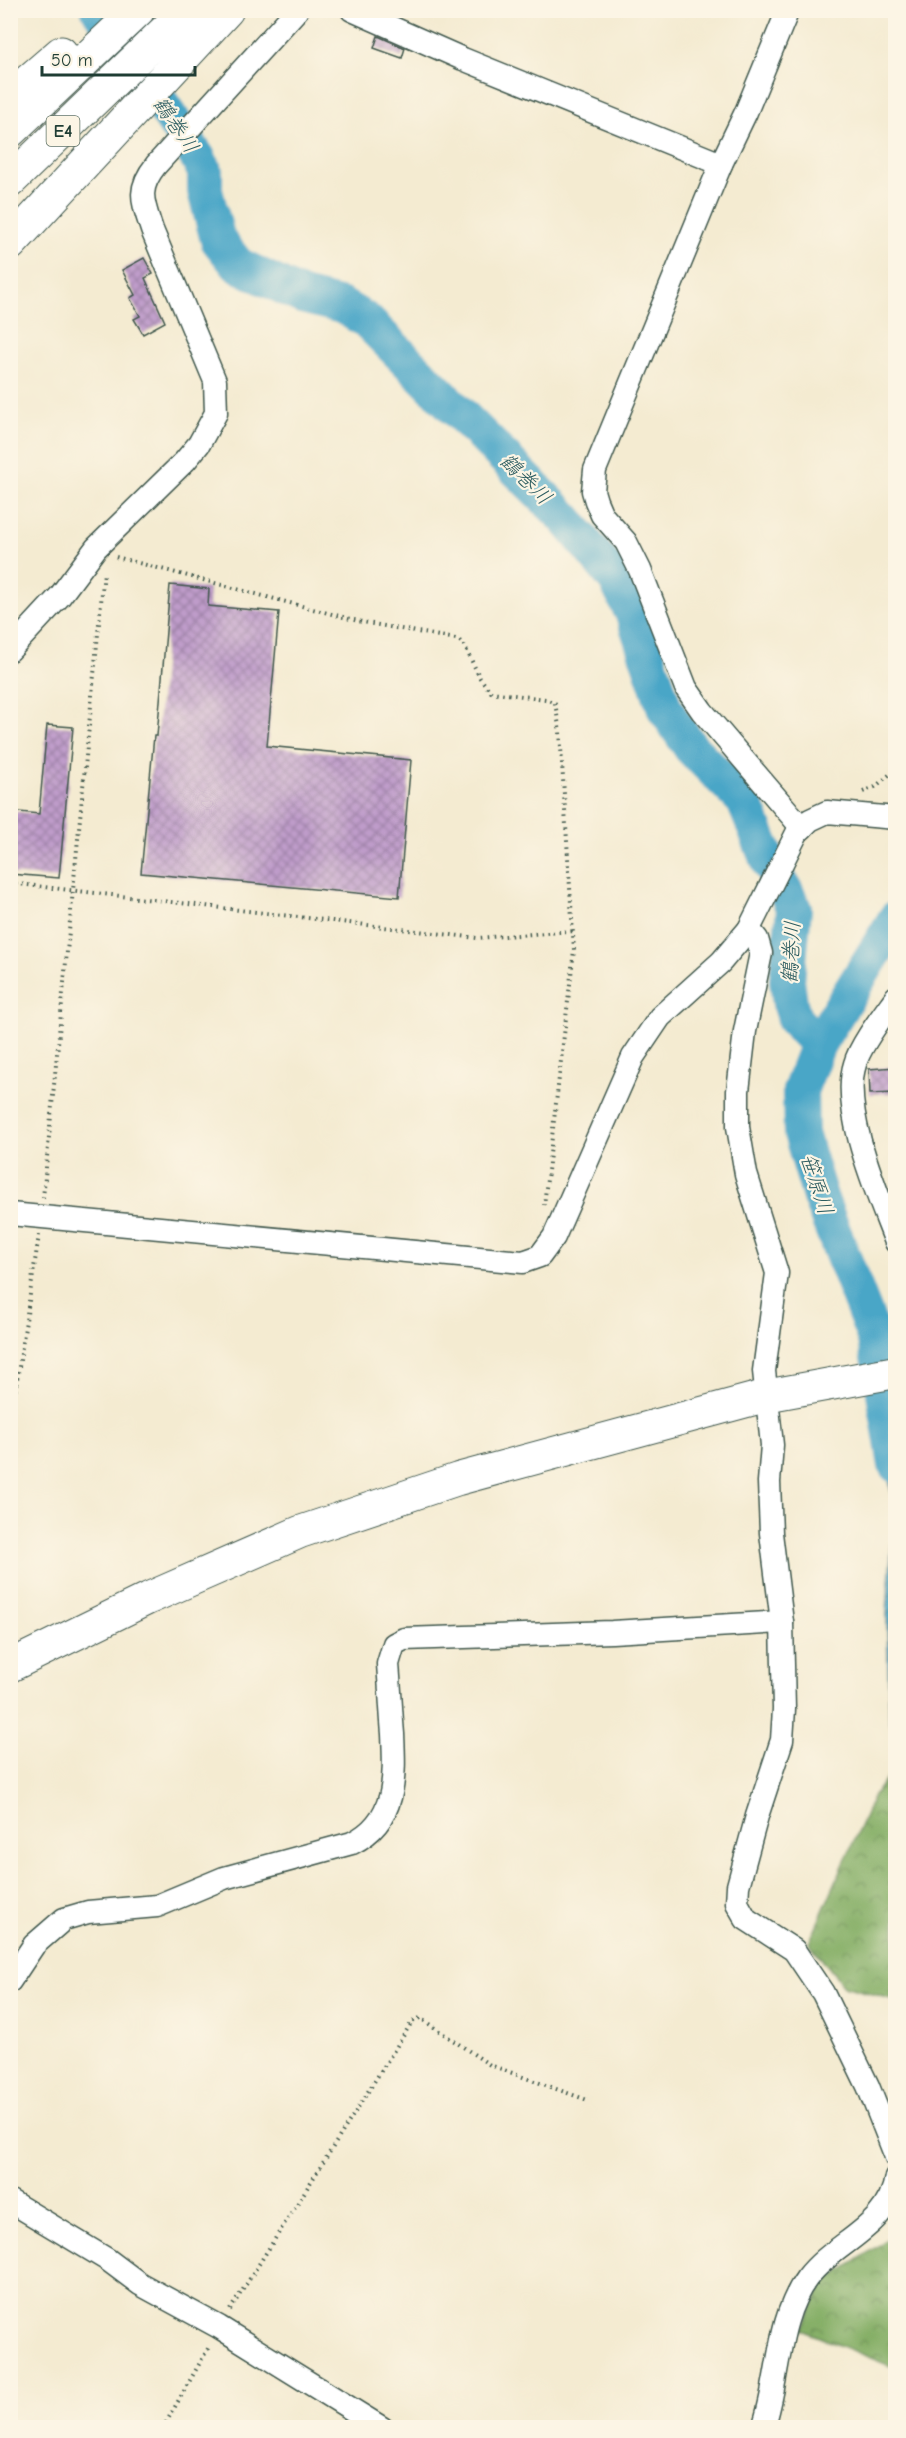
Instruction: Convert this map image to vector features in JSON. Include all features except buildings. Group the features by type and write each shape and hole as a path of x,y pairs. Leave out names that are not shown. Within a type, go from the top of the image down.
{"highway":[{"path":"10,97 89,42 109,10"},
{"name":"E4","path":"10,131 89,42 138,10"},
{"name":"E4","path":"10,182 115,81 169,48 187,10"},
{"path":"10,244 134,111 169,48 226,10"}],"street":[{"path":"10,650 101,549 185,461 207,430 218,404 215,381 152,230 142,195 146,178 297,10"},
{"path":"352,10 463,59 721,164"},
{"path":"788,10 746,112 721,164 595,470 593,491 602,515 626,542 640,570 686,688 702,711 800,830"},
{"path":"10,1214 523,1262 540,1256 554,1237 633,1057 650,1030 669,1008 721,962 753,922 800,830 815,817 833,812 896,818"},
{"path":"753,922 760,953 745,1031 738,1091 738,1127 746,1174 773,1254 777,1273 764,1371 772,1445 769,1482 771,1533 782,1622 784,1709 782,1740 738,1886 738,1909 746,1919 794,1950 823,1993 868,2086 896,2157"},
{"path":"896,997 859,1052 852,1078 858,1135 896,1242"},
{"path":"10,1666 149,1598 300,1532 458,1479 765,1396 896,1372"},
{"path":"10,1981 34,1945 64,1919 88,1912 157,1906 224,1878 352,1843 368,1833 388,1810 394,1788 388,1664 394,1644 404,1639 612,1632 782,1622"},
{"path":"763,2427 773,2396 794,2302 812,2273 876,2219 890,2202 896,2177"},
{"path":"10,2201 108,2260 140,2284 219,2327 382,2427"}],"path":[{"path":"10,1426 41,1216 101,549 117,558 362,622 460,641 480,678 491,692 546,699 555,703 560,732 574,950 543,1212 547,1230 554,1237"},
{"path":"10,883 477,938 574,931"},
{"path":"163,2427 219,2327 412,2022 420,2018 490,2065 587,2100"}],"green space":[{"path":"890,1775 896,1788 895,2000 844,1986 809,1943 874,1795"},
{"path":"895,2230 895,2368 802,2330 823,2284 889,2238"}],"water":[{"path":"895,1384 895,1745 889,1717 887,1613 894,1512 875,1387"}],"waterway":[{"name":"鶴巻川","path":"99,10 198,158 205,172 205,191 218,240 238,265 302,296 342,306 366,320 565,518 616,580 633,614 665,709 691,748 744,801 766,856 794,909 787,980 790,1003 794,1019 818,1044"},
{"name":"笹原川","path":"896,918 818,1044 800,1091 801,1133 820,1197 875,1339 896,1465"}]}
